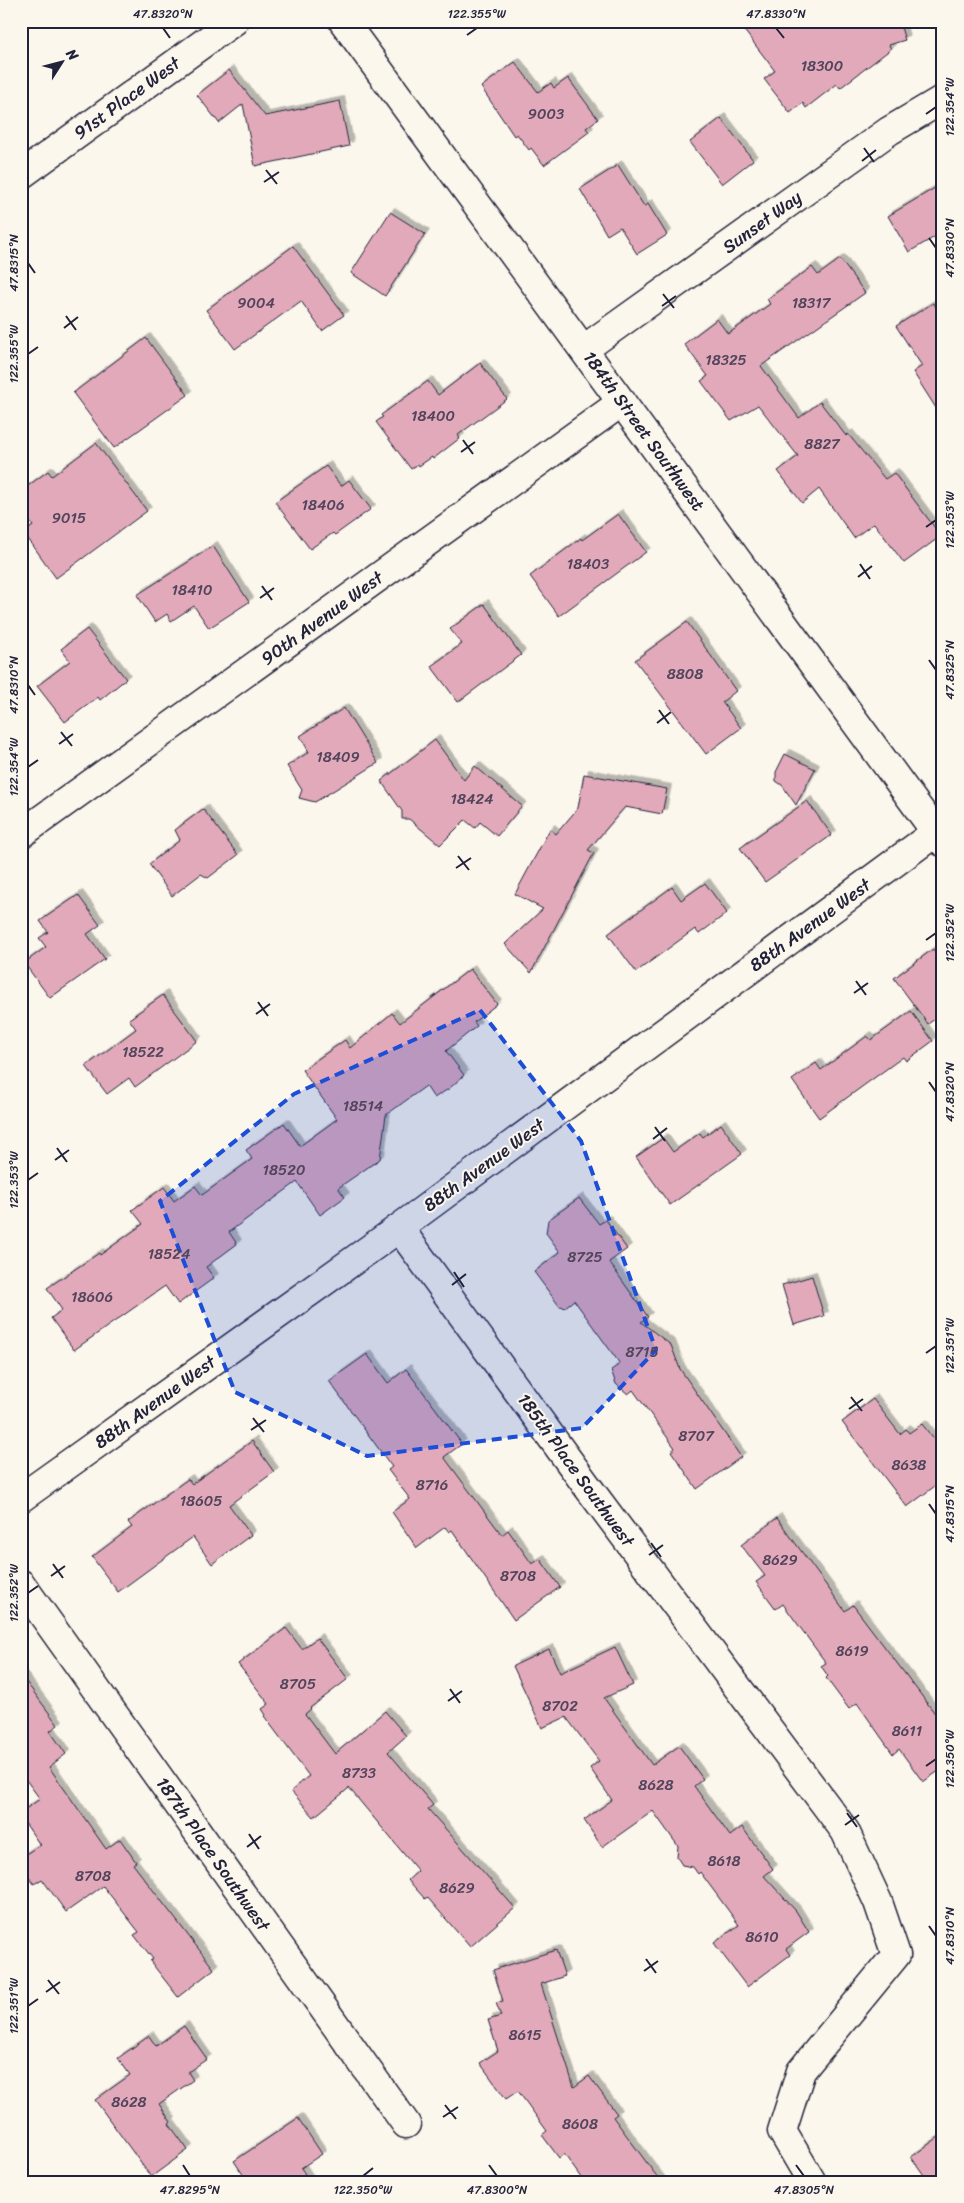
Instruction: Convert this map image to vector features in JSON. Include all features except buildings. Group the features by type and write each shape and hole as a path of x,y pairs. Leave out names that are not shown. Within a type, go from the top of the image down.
{"street":[{"name":"91st Place West","path":"21,175 234,21"},
{"name":"184th Street Southwest","path":"343,21 940,834"},
{"name":"Sunset Way","path":"584,349 889,131 943,99"},
{"name":"90th Avenue West","path":"21,834 622,402"},
{"name":"88th Avenue West","path":"21,1498 399,1228 940,834"},
{"name":"185th Place Southwest","path":"399,1228 581,1478 845,1831 878,1902 896,1955 801,2071 782,2131 812,2182"},
{"name":"187th Place Southwest","path":"21,1584 406,2124"}],"highlighted area":[{"path":"480,1010 581,1141 656,1350 582,1428 367,1456 235,1392 160,1201 294,1094"}]}
